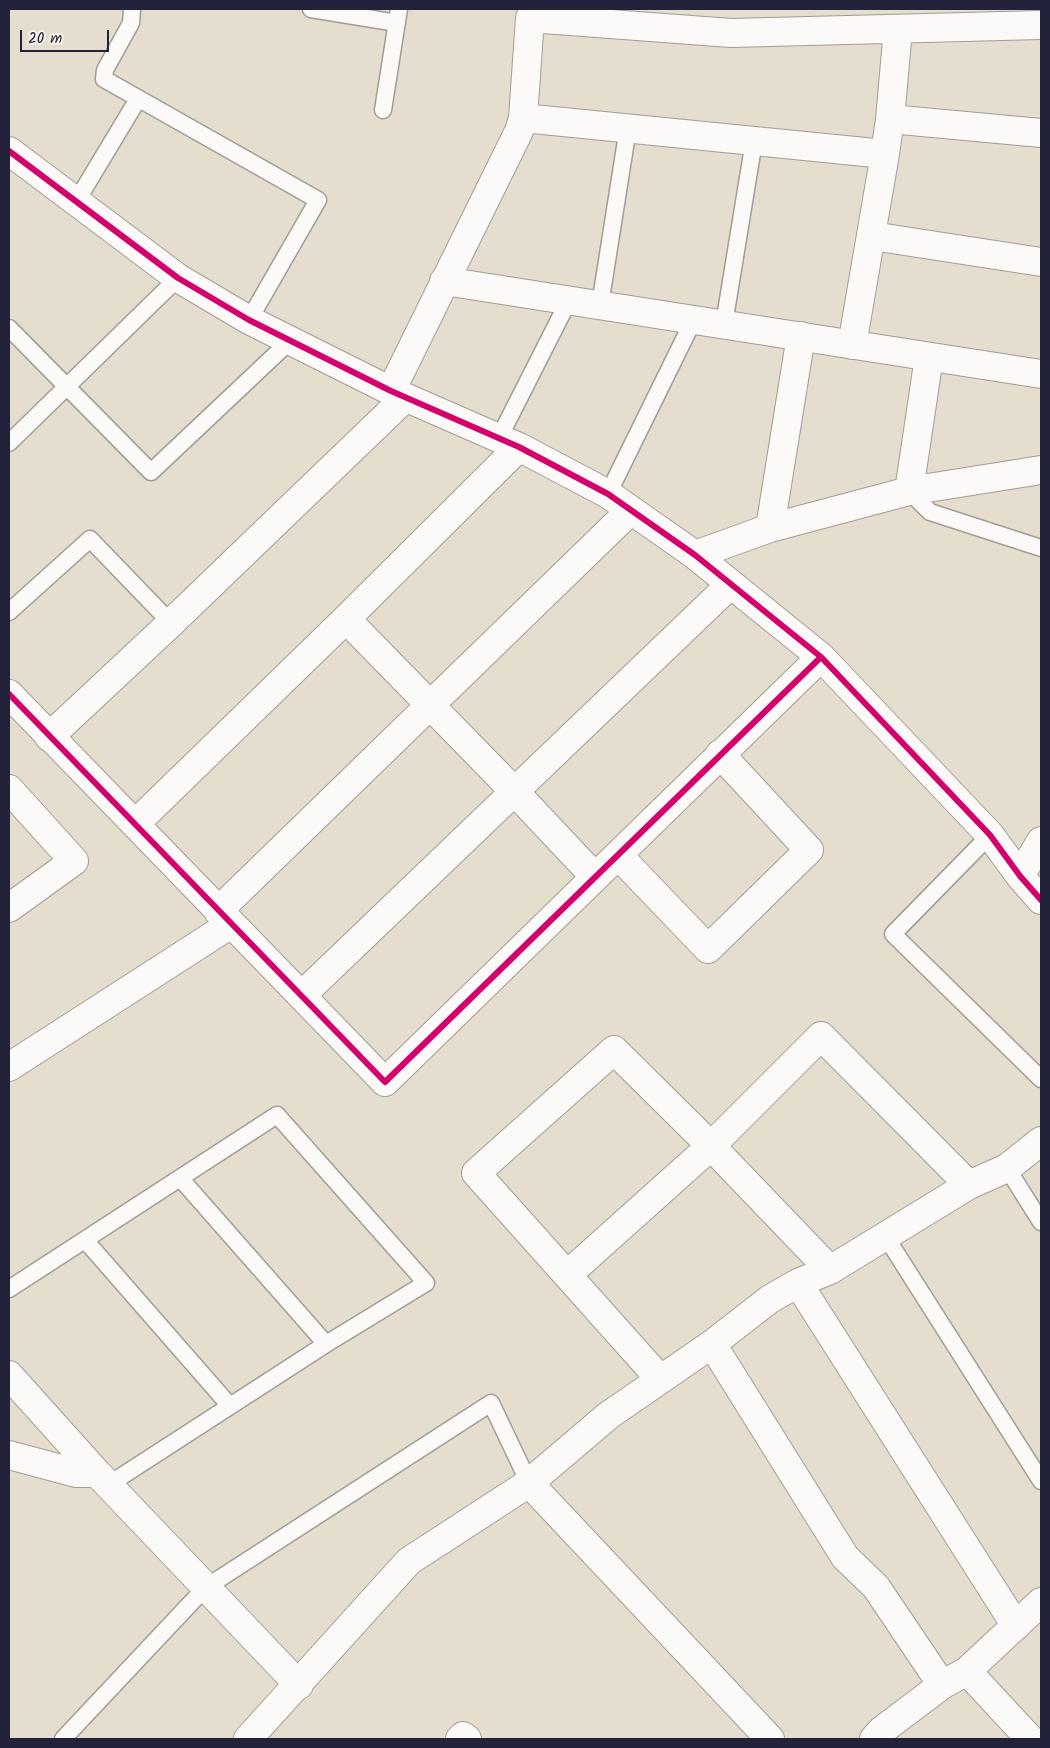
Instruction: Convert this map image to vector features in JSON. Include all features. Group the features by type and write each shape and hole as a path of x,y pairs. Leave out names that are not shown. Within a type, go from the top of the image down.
{"street":[{"path":"49,737 171,623 398,394 444,281 519,131 523,118 530,18 730,33 1041,26"},
{"path":"852,345 885,154 898,29"},
{"path":"523,118 885,154"},
{"path":"890,119 1041,133"},
{"path":"9,151 178,278 249,320 398,394 509,443 608,494 695,555 821,657 990,835 1020,876 1041,900"},
{"path":"872,236 1041,262"},
{"path":"444,281 1041,374"},
{"path":"770,528 801,336"},
{"path":"909,491 929,357"},
{"path":"135,824 346,619 509,443"},
{"path":"695,555 770,528 909,491 1041,470"},
{"path":"9,1067 224,917 430,705 631,510"},
{"path":"302,995 730,585"},
{"path":"346,619 595,877"},
{"path":"9,694 385,1082 821,657"},
{"path":"618,855 708,949 809,850 720,754"},
{"path":"9,789 74,861 9,908"},
{"path":"1020,876 1041,841"},
{"path":"567,1275 711,1146 821,1036 969,1185"},
{"path":"660,1379 476,1173 614,1050 711,1146 830,1270"},
{"path":"248,1739 299,1685 409,1561 529,1483 608,1415 712,1344 770,1299 798,1283 830,1270 969,1185 1007,1168 1041,1141"},
{"path":"798,1283 1016,1626"},
{"path":"712,1344 845,1557 876,1587 942,1685"},
{"path":"9,1375 103,1479 299,1685"},
{"path":"9,1455 103,1479"},
{"path":"529,1483 770,1739"},
{"path":"874,1739 942,1685 967,1671 1041,1602"},
{"path":"967,1671 1030,1739"},
{"path":"460,1739 463,1736 467,1739"}],"lane":[{"path":"132,9 131,24 104,70 104,79 318,200 249,320"},
{"path":"311,9 398,16 383,110"},
{"path":"76,202 138,99"},
{"path":"600,305 628,128"},
{"path":"724,324 754,141"},
{"path":"9,443 178,278"},
{"path":"509,443 569,300"},
{"path":"608,494 694,319"},
{"path":"9,328 150,472 291,340"},
{"path":"909,491 930,512 1041,548"},
{"path":"9,612 90,539 171,623"},
{"path":"990,835 893,934 1041,1079"},
{"path":"9,1289 277,1115 426,1283 230,1406 103,1479"},
{"path":"1007,1168 1041,1222"},
{"path":"180,1178 326,1344"},
{"path":"886,1237 1041,1481"},
{"path":"85,1240 230,1406"},
{"path":"63,1739 205,1588 491,1402 529,1483"}],"cycle path":[{"path":"9,151 178,278 249,320 391,391 519,447 608,494 695,555 821,657 990,835 1020,876 1041,900"},
{"path":"9,694 385,1082 821,657"}]}
